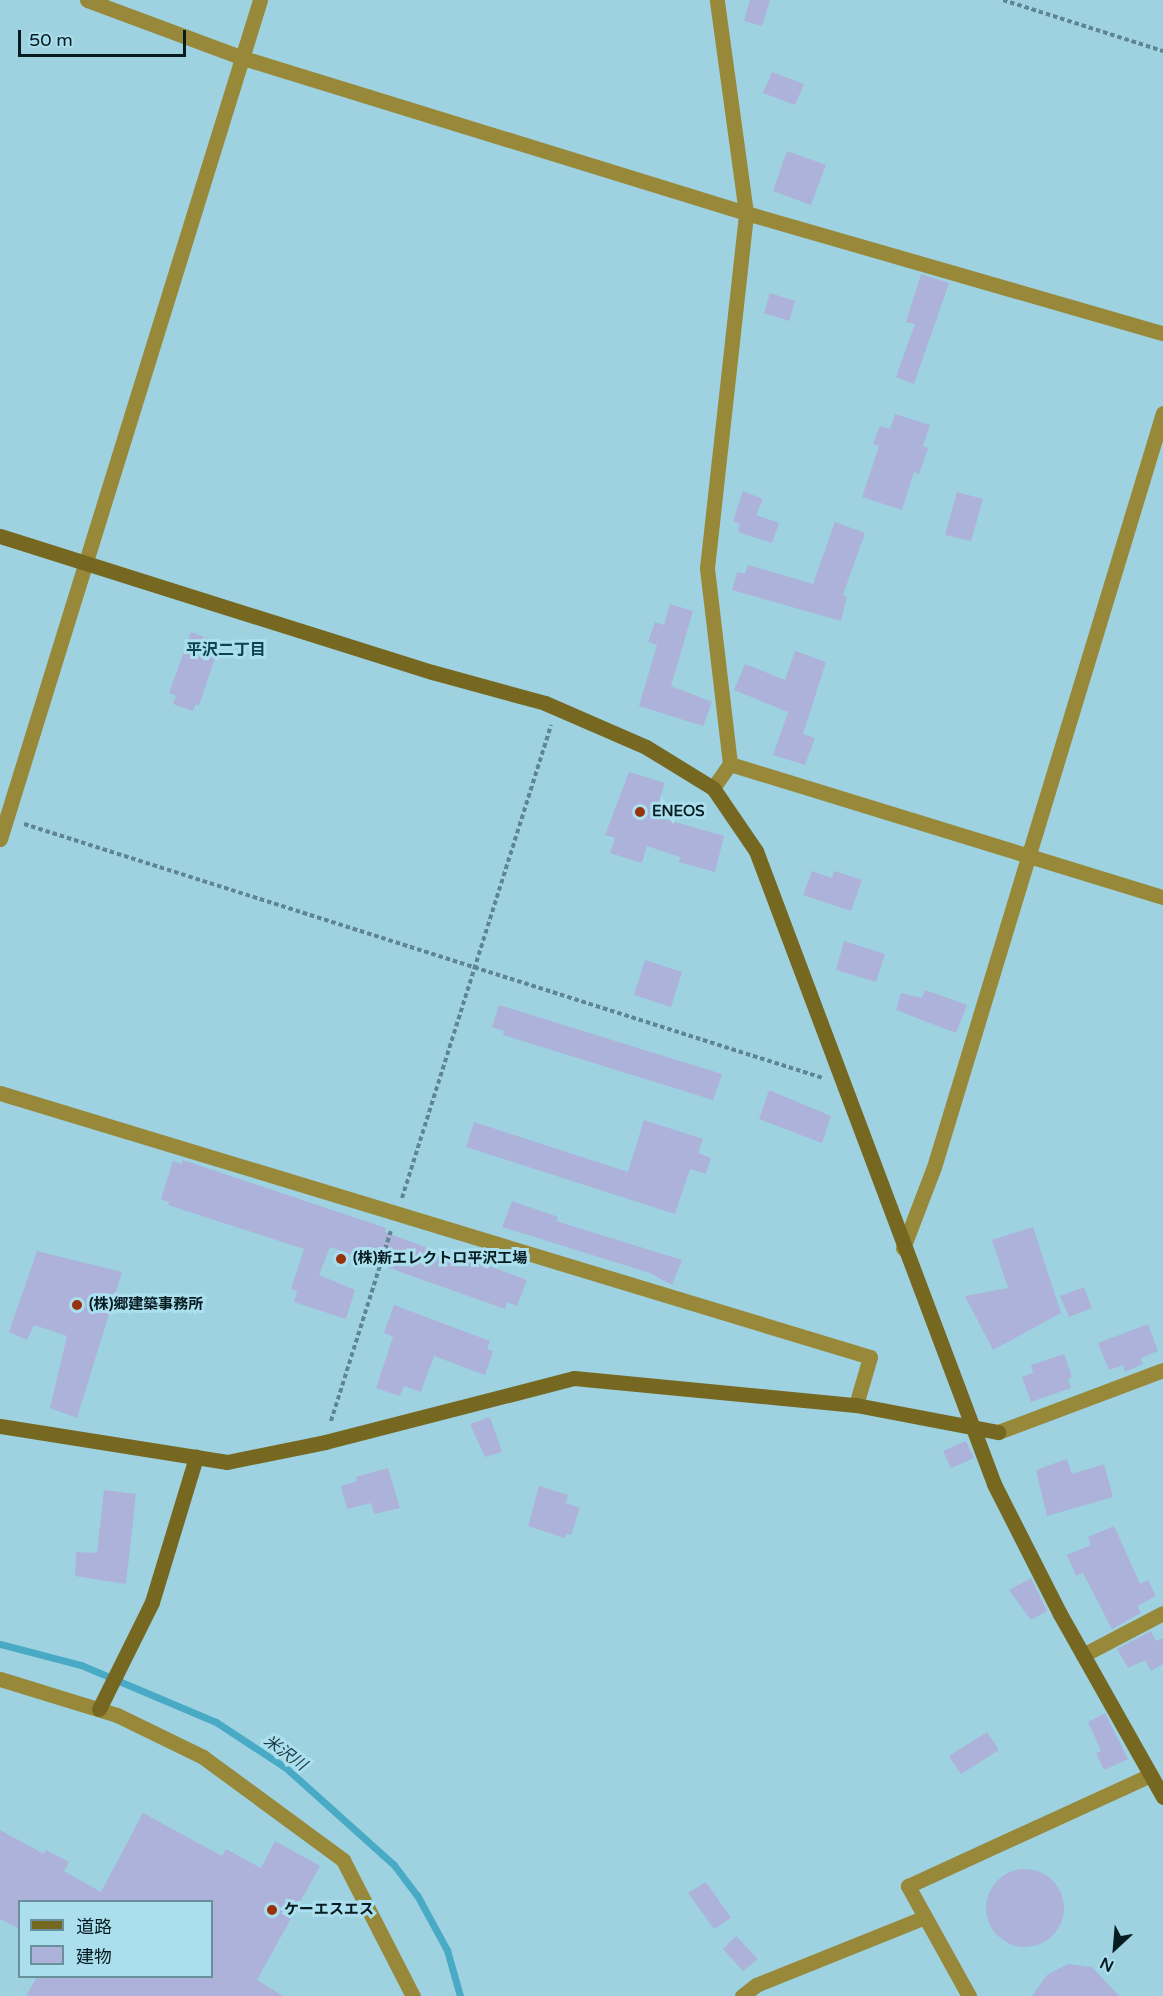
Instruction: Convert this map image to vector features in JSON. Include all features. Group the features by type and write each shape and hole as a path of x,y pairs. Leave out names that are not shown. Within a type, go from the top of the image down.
{"main road":[{"path":"0,536 557,708 646,747 713,788 756,851 903,1248 994,1484 1083,1655 1163,1797"},
{"path":"0,1426 227,1462 325,1442 574,1378 856,1406 998,1432"},
{"path":"99,1709 152,1602 196,1457"}],"street":[{"path":"87,0 240,57 746,213 1163,333"},
{"path":"0,839 87,564 240,57 260,0"},
{"path":"713,788 730,764 706,568 746,213 717,0"},
{"path":"903,1248 934,1167 1163,413"},
{"path":"730,764 1163,897"},
{"path":"0,1093 870,1357 856,1406"},
{"path":"998,1432 1163,1370"},
{"path":"1083,1655 1163,1613"},
{"path":"0,1679 99,1709 203,1757 343,1860 413,1996"},
{"path":"969,1996 908,1886 1151,1775"},
{"path":"742,1996 756,1985 925,1917"}],"path":[{"path":"1003,0 1163,51"},
{"path":"400,1205 557,708"},
{"path":"11,820 844,1085"},
{"path":"325,1442 393,1228"}],"building":[{"path":"750,0 770,0 762,26 744,21"},
{"path":"772,72 804,84 795,105 763,93"},
{"path":"787,151 826,165 811,205 773,191"},
{"path":"921,274 949,283 914,384 896,377 915,324 906,322"},
{"path":"770,293 795,301 789,321 764,313"},
{"path":"895,414 930,425 923,446 928,448 919,474 914,472 902,510 862,497 879,446 873,444 880,426 890,429"},
{"path":"743,491 763,499 756,515 779,523 772,543 738,532 740,524 733,521"},
{"path":"957,492 983,499 971,541 945,535"},
{"path":"835,522 865,533 843,595 847,596 841,621 732,590 737,572 745,574 748,565 813,584"},
{"path":"670,604 693,611 671,686 712,702 703,726 639,706 657,645 648,642 655,622 664,625"},
{"path":"191,632 220,643 199,706 196,704 193,711 173,704 176,696 169,693"},
{"path":"795,651 826,662 803,734 815,738 805,765 773,755 788,712 734,690 745,664 785,680"},
{"path":"629,772 665,783 654,816 724,836 715,872 679,862 680,857 647,846 642,863 610,853 615,838 605,835"},
{"path":"812,871 832,878 834,871 862,880 851,911 803,895"},
{"path":"844,941 885,954 876,982 836,970"},
{"path":"645,960 682,972 671,1007 634,995"},
{"path":"925,990 967,1005 956,1033 896,1010 901,993 922,998"},
{"path":"499,1005 722,1074 713,1100 503,1035 504,1031 492,1027"},
{"path":"769,1090 831,1116 822,1143 759,1119"},
{"path":"644,1120 703,1139 698,1153 711,1158 706,1174 690,1169 675,1214 466,1147 474,1122 628,1172"},
{"path":"183,1160 386,1228 385,1232 457,1259 459,1255 527,1280 517,1306 507,1302 505,1309 330,1247 319,1275 355,1290 346,1319 294,1302 297,1291 291,1289 304,1249 168,1205 169,1202 161,1199 173,1161 182,1164"},
{"path":"512,1201 558,1217 556,1221 682,1260 672,1285 650,1273 502,1227"},
{"path":"1033,1227 1061,1313 993,1350 965,1296 1008,1288 992,1240"},
{"name":"(株)郷建築事務所","path":"37,1251 122,1272 77,1418 50,1408 67,1336 34,1325 27,1340 9,1332"},
{"path":"1084,1287 1092,1308 1069,1317 1060,1296"},
{"path":"394,1305 490,1341 487,1349 493,1351 485,1375 434,1356 421,1392 404,1386 400,1396 376,1388 393,1337 384,1333"},
{"path":"1148,1324 1158,1351 1141,1358 1143,1364 1125,1372 1123,1365 1109,1370 1098,1343"},
{"path":"1064,1354 1072,1377 1068,1379 1071,1388 1031,1402 1022,1377 1033,1373 1031,1365"},
{"path":"490,1417 502,1452 485,1457 470,1424"},
{"path":"966,1441 974,1458 951,1468 943,1451"},
{"path":"1067,1459 1072,1474 1104,1464 1113,1497 1047,1516 1036,1470"},
{"path":"388,1468 400,1508 374,1514 371,1503 347,1509 341,1486 357,1481 356,1477"},
{"path":"539,1486 568,1495 566,1503 580,1508 571,1535 566,1534 565,1538 528,1526"},
{"path":"104,1490 136,1494 126,1584 75,1576 76,1552 97,1553"},
{"path":"1114,1526 1140,1584 1148,1580 1156,1596 1137,1606 1141,1613 1112,1629 1083,1573 1076,1576 1067,1555 1091,1545 1088,1537"},
{"path":"1031,1578 1047,1611 1031,1620 1009,1590"},
{"path":"1151,1631 1156,1641 1163,1638 1163,1664 1151,1671 1145,1660 1128,1668 1117,1649"},
{"path":"1105,1713 1128,1759 1104,1770 1096,1753 1101,1751 1088,1722"},
{"path":"987,1732 999,1750 961,1774 949,1756"},
{"name":"ケーエスエス","path":"143,1813 222,1856 226,1849 261,1868 275,1841 320,1866 257,1980 283,1996 26,1996 36,1978 213,1978 213,1900 18,1900 18,1928 0,1919 0,1830 44,1854 46,1850 69,1862 64,1871 101,1892"},
{"path":"1025,1869 1040,1872 1053,1880 1061,1893 1064,1908 1061,1923 1053,1936 1040,1944 1025,1947 1010,1944 997,1936 989,1923 986,1908 989,1893 997,1880 1010,1872"},
{"path":"706,1882 731,1918 714,1929 688,1893"},
{"path":"736,1936 758,1959 743,1971 723,1949"},
{"path":"1068,1964 1092,1967 1119,1996 1032,1996 1047,1975"}],"waterway":[{"name":"米沢川","path":"0,1644 81,1665 216,1722 286,1768 394,1865 417,1895 447,1950 460,1996"}],"place":[{"name":"ENEOS","path":"640,812"},
{"name":"(株)新エレクトロ平沢工場","path":"341,1259"},
{"name":"(株)郷建築事務所","path":"77,1305"},
{"name":"ケーエスエス","path":"272,1910"}],"district":[{"name":"平沢二丁目","path":"226,650"}]}
